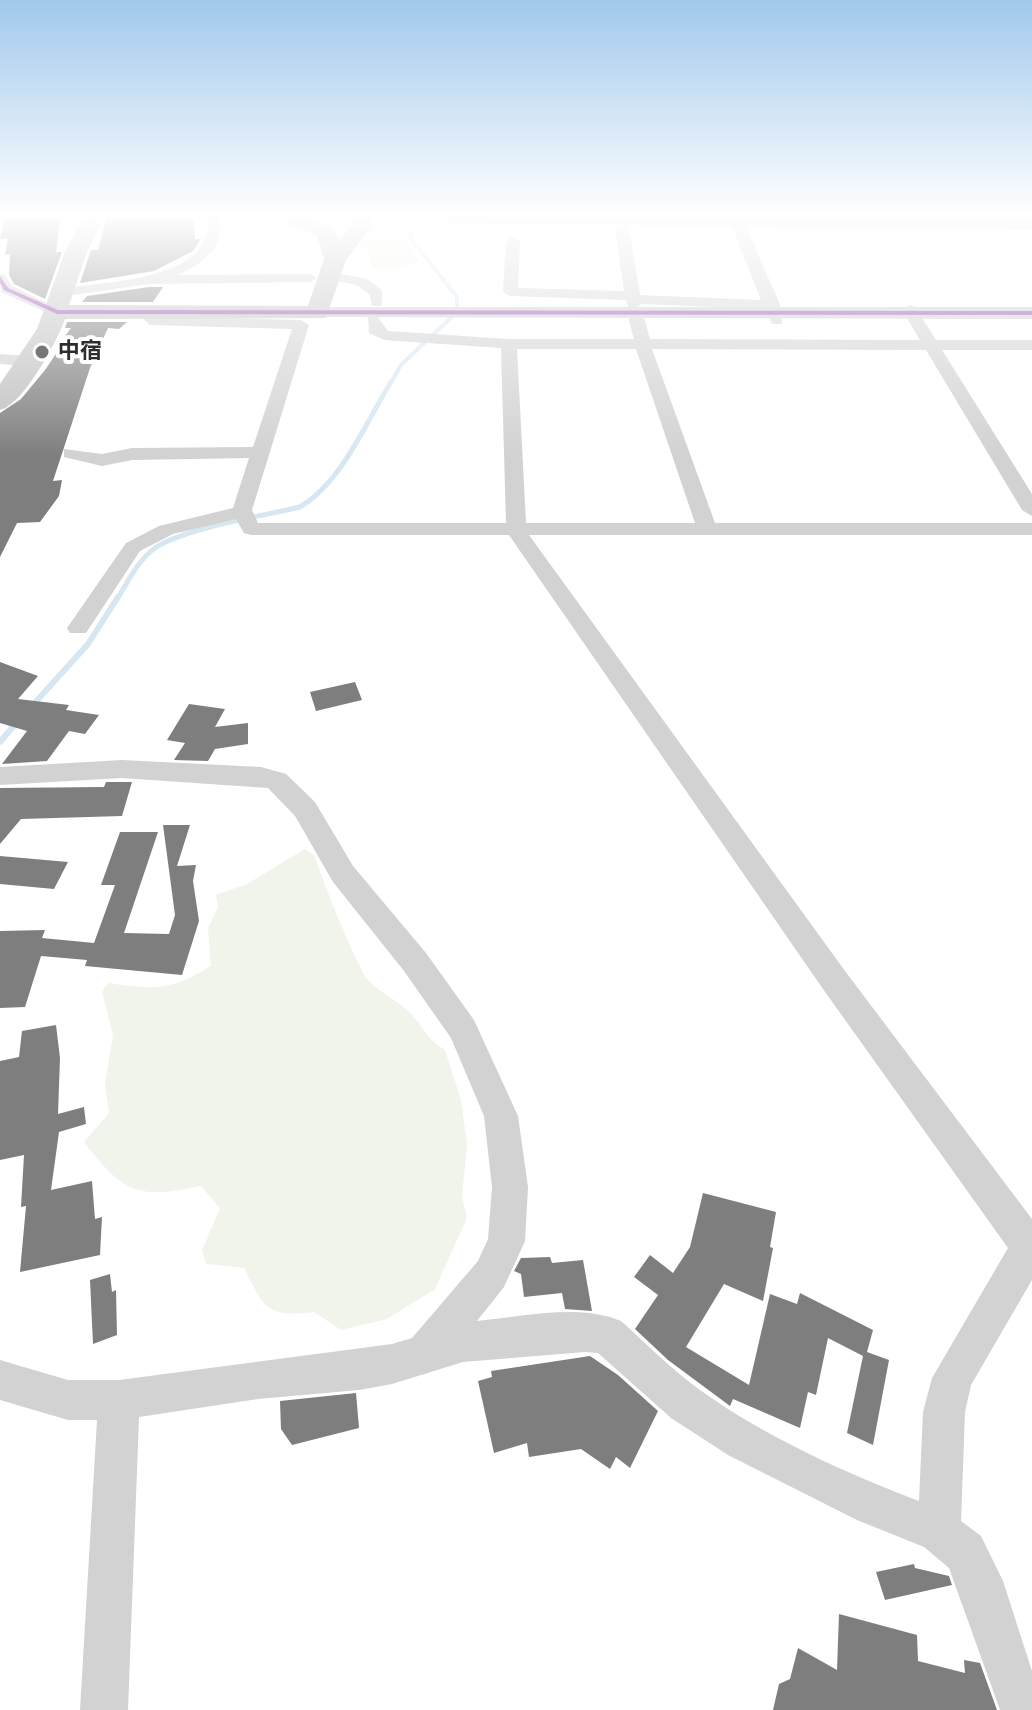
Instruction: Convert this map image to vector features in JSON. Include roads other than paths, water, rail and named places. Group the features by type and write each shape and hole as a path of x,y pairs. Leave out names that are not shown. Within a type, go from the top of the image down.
{"highway":[{"path":"0,402 31,361 63,297"},
{"path":"61,302 144,313 318,313 326,297"}],"street":[{"path":"39,297 61,302 82,297"},
{"path":"377,297 377,303"},
{"path":"560,297 634,304 774,309 1032,313"},
{"path":"633,297 640,344 707,529"},
{"path":"769,297 784,344"},
{"path":"318,313 774,309"},
{"path":"910,312 1032,510"},
{"path":"144,313 150,320 301,325 261,452 245,517"},
{"path":"373,320 375,330 390,336 509,344 1032,345"},
{"path":"509,344 516,531 834,980 1031,1246 949,1388 944,1412 939,1531"},
{"path":"0,359 31,361"},
{"path":"71,453 108,460 132,454 261,452"},
{"path":"78,628 133,547 166,530 245,517 516,531 1032,529"},
{"path":"0,776 122,769 261,776 277,781 305,809 343,874 415,962 463,1030 501,1116 510,1187 506,1241 491,1274 425,1353"},
{"path":"0,1380 68,1400 119,1400 258,1379 359,1370 463,1342 585,1332 607,1335 685,1404 743,1440 872,1505 939,1531 965,1552 974,1566 1003,1658 1024,1710"},
{"path":"104,1710 119,1400"}],"waterway":[{"path":"390,384 401,365 457,312 457,297"},
{"path":"117,599 143,559 168,541 204,529 300,507 315,496 341,467 391,382"},
{"path":"31,707 88,644 118,597"},
{"path":"0,742 17,722"}],"place":[{"name":"中宿","path":"42,352"}]}
